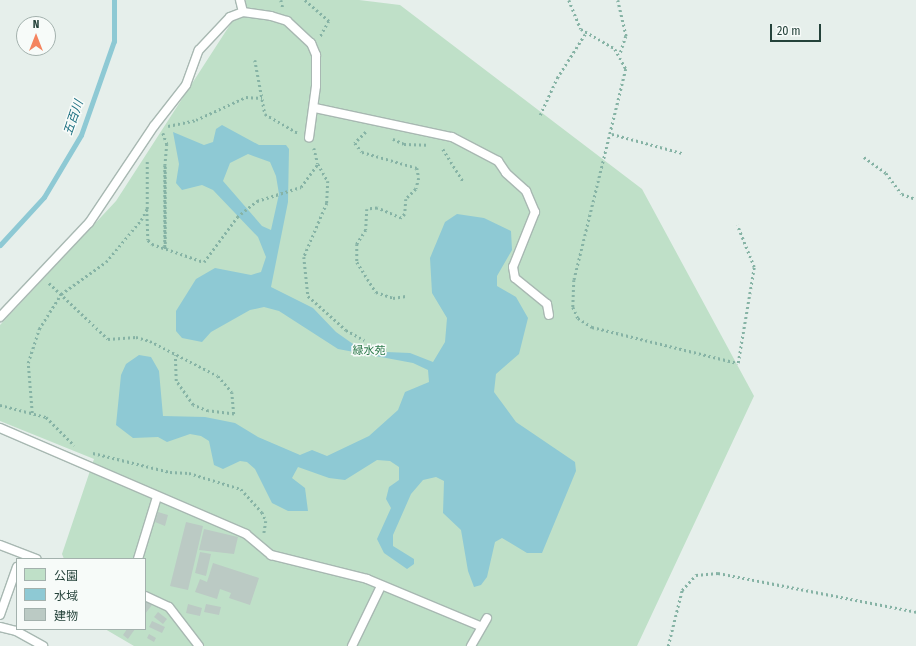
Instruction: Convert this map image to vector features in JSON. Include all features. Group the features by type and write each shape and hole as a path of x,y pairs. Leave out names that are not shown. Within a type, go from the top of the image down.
{"lane":[{"path":"240,0 243,12"},
{"path":"0,317 41,276 89,223 154,126 186,85 199,50 209,36 230,18 243,12 287,21 312,46 316,55 315,108 309,138"},
{"path":"315,108 452,137 498,161 506,173 526,191 535,212 513,268 515,278 547,304 549,315"},
{"path":"0,428 157,497 246,534 259,542 271,555 367,579 480,626"},
{"path":"138,558 157,497"},
{"path":"0,545 21,556 31,558"},
{"path":"0,615 3,595 16,568"},
{"path":"352,646 381,586"},
{"path":"146,596 169,607 199,646"},
{"path":"471,646 480,626 487,618"},
{"path":"0,627 16,631 43,646"}],"path":[{"path":"305,0 329,21 312,46"},
{"path":"568,0 585,34 620,54 626,69 612,134 574,280 573,307 578,318 592,327 738,362 754,267 737,225"},
{"path":"618,0 626,36 620,54"},
{"path":"540,115 557,78 585,34"},
{"path":"255,60 265,114 275,122 309,138 318,164 328,181 327,203 304,257 308,296 364,340"},
{"path":"154,126 176,127 246,97 262,98"},
{"path":"154,126 164,134 165,250"},
{"path":"369,130 360,136 355,143 356,147 376,159 417,168 419,178 416,189 406,199 405,214 401,218 377,208 367,209 366,230 357,244 357,262 376,292 393,298 406,296"},
{"path":"612,134 682,153"},
{"path":"389,136 404,144 430,145"},
{"path":"146,140 148,240 165,250 204,262 237,217 261,198 301,187 318,164"},
{"path":"435,146 448,153 464,182"},
{"path":"864,157 886,173 902,194 916,198"},
{"path":"32,413 28,363 39,329 61,294 106,262 147,209"},
{"path":"41,276 61,294 96,332 108,340 140,338 175,355 218,376 228,385 235,404 234,414 208,412 193,405 176,381 175,355"},
{"path":"0,406 46,417 80,449"},
{"path":"87,451 241,489 257,503 266,521 259,542"},
{"path":"668,646 682,590 696,575 718,573 916,612"}],"green space":[{"name":"緑水苑","path":"246,0 359,0 400,5 642,189 754,396 637,646 134,646 107,630 146,630 146,558 64,558 62,554 94,459 0,421 0,325 116,201"}],"water":[{"path":"222,125 259,145 286,145 289,149 288,202 271,287 313,308 336,332 363,351 410,353 433,362 445,342 447,318 432,293 430,258 445,222 457,214 484,218 511,231 512,250 497,276 497,286 516,297 528,318 519,354 496,374 494,392 516,422 575,462 576,471 542,553 527,553 502,538 495,542 487,577 481,585 474,587 468,571 461,530 443,513 444,481 436,477 423,480 411,494 393,535 393,546 414,559 414,564 407,569 384,553 377,539 391,508 386,499 389,487 399,480 399,467 390,461 377,460 345,480 329,478 298,467 292,478 305,488 308,511 288,511 272,503 255,469 247,462 240,461 223,469 214,465 209,441 201,436 190,434 167,442 158,437 133,438 116,425 121,375 126,364 139,355 151,357 159,371 163,416 205,417 235,423 258,437 300,455 312,450 327,456 369,436 398,410 405,392 429,382 428,370 413,363 338,349 279,311 264,307 250,310 211,332 202,342 182,338 176,331 176,311 196,279 215,268 251,275 261,272 266,257 258,237 213,190 202,185 182,190 176,183 179,164 173,132 204,145 213,142 216,129","holes":["248,154 270,162 276,176 279,194 271,230 262,226 223,181 230,163"]}],"building":[{"path":"158,512 168,515 165,526 155,522"},
{"path":"186,522 203,526 188,590 170,586"},
{"path":"204,529 238,537 234,554 199,550"},
{"path":"200,552 211,554 206,576 195,573"},
{"path":"213,563 259,578 250,605 229,598 231,593 220,589 217,599 195,592 200,579 207,582"},
{"path":"146,601 152,605 146,613"},
{"path":"188,604 202,608 200,616 186,613"},
{"path":"206,604 221,607 219,615 204,612"},
{"path":"158,612 167,619 163,624 154,617"},
{"path":"152,621 165,627 162,633 149,627"},
{"path":"126,630 134,630 128,639 123,635"},
{"path":"149,634 156,638 154,642 147,638"}],"waterway":[{"name":"五百川","path":"0,245 44,197 81,135 114,41 114,0"}]}
